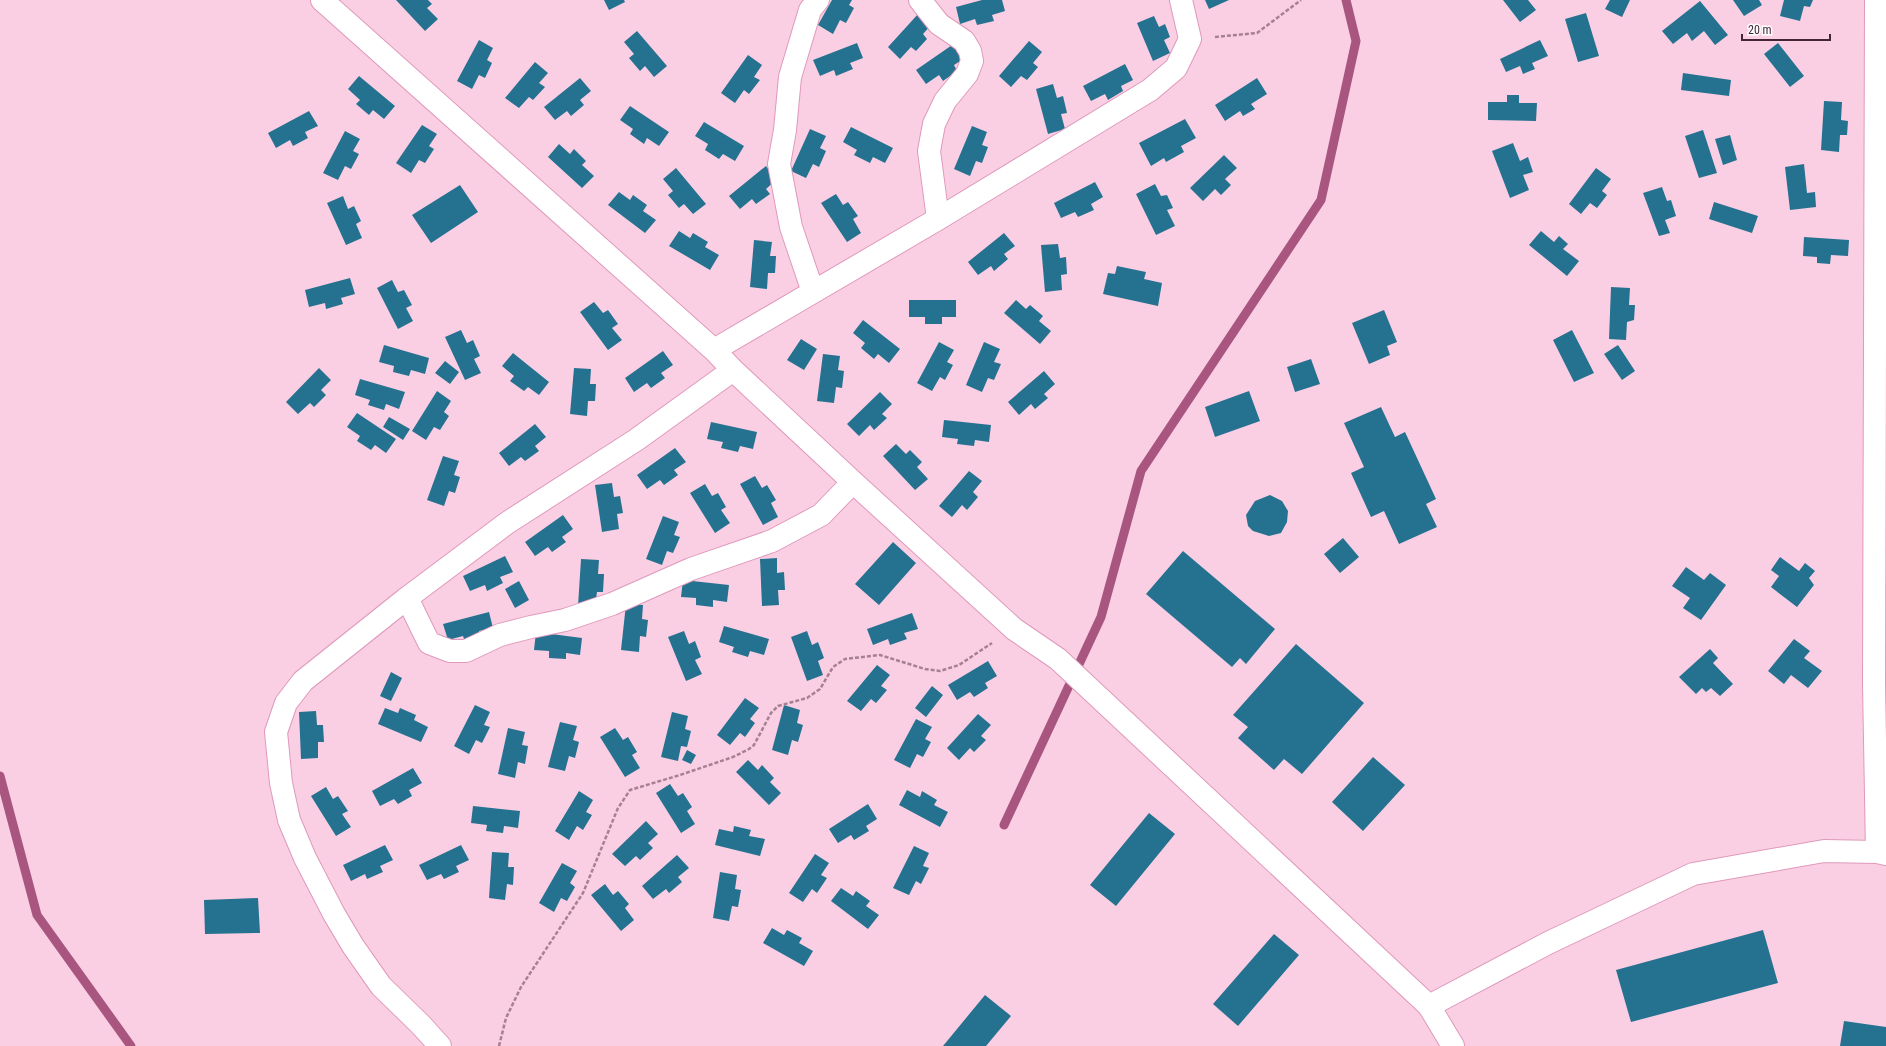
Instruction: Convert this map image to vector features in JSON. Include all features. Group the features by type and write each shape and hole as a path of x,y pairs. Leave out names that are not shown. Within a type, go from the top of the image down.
{"street":[{"path":"322,0 714,350 853,482 1014,629 1058,659 1430,1006 1453,1046"},
{"path":"813,292 791,227 779,164 785,130 790,77 810,10 818,0"},
{"path":"920,0 939,24 964,41 970,51 972,61 968,74 945,101 934,124 929,151 938,219"},
{"path":"714,350 938,219 1150,90 1176,68 1190,39 1181,0"},
{"path":"1430,1006 1548,943 1693,874 1824,851 1882,853 1874,684 1876,0"},
{"path":"440,1046 381,986 353,946 334,914 289,820 281,784 276,732 286,703 303,681 407,598 507,523 636,440 734,370"},
{"path":"407,598 429,643 450,652 466,652 500,635 565,620 612,604 691,569 772,541 821,515 853,482"}],"path":[{"path":"1190,39 1257,33 1301,0"},
{"path":"499,1046 506,1018 521,987 583,893 618,808 630,790 680,775 732,757 749,749 754,744 771,713 778,706 807,698 820,690 833,667 845,659 880,655 925,669 940,671 959,665 1014,629"}],"building":[{"path":"396,0 428,0 432,4 427,8 438,19 425,31"},
{"path":"604,0 624,0 625,2 609,10"},
{"path":"832,0 852,0 849,5 854,8 846,23 840,20 833,34 818,25"},
{"path":"982,0 1002,0 1005,11 992,15 994,21 977,25 975,19 960,24 956,7"},
{"path":"1205,0 1229,0 1209,9"},
{"path":"1503,0 1528,0 1536,10 1520,22"},
{"path":"1610,0 1630,0 1622,17 1605,9"},
{"path":"1733,0 1759,0 1762,5 1744,16"},
{"path":"1784,0 1813,0 1810,7 1804,6 1800,21 1780,16"},
{"path":"1700,1 1728,35 1715,45 1704,31 1692,41 1687,33 1673,44 1662,31"},
{"path":"919,13 932,24 923,34 927,39 916,51 911,47 900,59 888,47"},
{"path":"1586,13 1599,56 1578,62 1565,19"},
{"path":"1154,16 1159,27 1165,24 1170,37 1164,40 1170,53 1153,61 1137,23"},
{"path":"637,31 667,66 654,77 645,66 640,71 629,58 634,54 624,42"},
{"path":"479,40 493,48 487,60 492,63 485,78 479,75 472,89 457,81"},
{"path":"1540,40 1548,56 1532,63 1535,69 1523,74 1520,66 1506,72 1500,59"},
{"path":"1029,41 1042,52 1033,63 1038,67 1027,80 1021,76 1011,87 999,76"},
{"path":"857,43 863,58 850,63 853,69 836,76 834,70 820,76 813,60"},
{"path":"955,43 965,58 954,65 957,71 943,81 939,75 926,84 916,70"},
{"path":"1778,43 1804,76 1790,87 1764,54"},
{"path":"748,55 762,65 754,77 760,80 749,94 744,90 735,103 721,93"},
{"path":"535,62 548,73 539,83 545,87 533,100 529,97 519,108 505,98"},
{"path":"1125,64 1133,80 1121,86 1123,91 1108,100 1105,94 1091,101 1083,86"},
{"path":"1683,73 1731,80 1729,96 1681,90"},
{"path":"359,76 395,106 384,119 373,110 369,115 356,104 360,100 348,89"},
{"path":"580,78 591,91 580,100 584,105 571,116 567,111 555,120 544,107"},
{"path":"1257,78 1267,94 1251,104 1255,109 1243,116 1240,111 1225,121 1215,105"},
{"path":"1053,84 1057,98 1063,96 1067,113 1061,114 1065,129 1048,134 1036,89"},
{"path":"1507,95 1519,95 1519,103 1537,103 1536,121 1488,120 1488,102 1507,102"},
{"path":"1824,101 1842,102 1841,120 1848,121 1847,135 1840,135 1839,152 1821,150"},
{"path":"630,106 669,132 659,146 647,138 644,144 630,134 633,129 620,120"},
{"path":"309,111 318,126 305,132 308,138 293,146 290,140 276,148 268,133"},
{"path":"1185,119 1196,138 1181,146 1184,152 1166,162 1164,158 1151,166 1139,143"},
{"path":"704,122 744,146 735,161 723,154 719,159 705,150 708,144 695,136"},
{"path":"422,125 437,134 429,146 434,149 425,163 419,160 411,173 396,163"},
{"path":"972,126 987,132 982,145 988,147 982,163 976,161 970,176 954,169"},
{"path":"851,127 893,148 885,163 873,157 870,163 854,155 857,150 843,142"},
{"path":"810,129 826,136 820,148 826,151 819,167 813,164 806,178 791,171"},
{"path":"1703,130 1717,173 1699,178 1685,136"},
{"path":"345,131 360,139 353,151 359,154 351,169 345,166 338,180 323,173"},
{"path":"1730,135 1737,160 1723,165 1715,139"},
{"path":"1513,143 1520,161 1528,157 1533,172 1523,175 1529,190 1510,198 1492,151"},
{"path":"559,144 570,154 574,149 586,161 582,165 594,176 582,188 548,157"},
{"path":"1224,155 1237,168 1225,179 1231,185 1221,195 1215,189 1203,201 1190,188"},
{"path":"1804,164 1807,193 1815,192 1816,207 1790,210 1785,167"},
{"path":"766,166 776,180 766,189 770,194 756,204 752,199 740,209 729,196"},
{"path":"676,168 706,204 693,214 684,204 679,208 668,195 673,191 663,179"},
{"path":"1596,168 1611,179 1602,191 1607,195 1597,208 1590,203 1581,214 1569,204"},
{"path":"1095,182 1103,197 1091,204 1094,210 1078,217 1075,212 1061,218 1054,203"},
{"path":"1155,184 1161,196 1167,195 1173,208 1167,210 1175,226 1156,235 1136,194"},
{"path":"460,185 478,212 431,243 412,215"},
{"path":"1662,187 1667,201 1671,200 1676,216 1665,220 1670,233 1659,236 1643,193"},
{"path":"619,192 630,200 633,195 647,205 643,211 656,220 645,233 608,205"},
{"path":"836,194 843,205 848,202 858,216 853,219 861,233 847,242 821,203"},
{"path":"343,196 348,209 354,206 361,221 356,224 362,238 346,245 327,203"},
{"path":"1714,202 1758,216 1752,233 1709,219"},
{"path":"679,231 690,238 693,233 708,242 705,247 719,255 710,270 669,246"},
{"path":"1541,231 1554,242 1559,236 1568,244 1563,249 1579,261 1567,276 1529,245"},
{"path":"1004,233 1015,246 1004,254 1008,259 994,271 991,266 978,275 968,262"},
{"path":"1804,237 1849,240 1848,256 1831,255 1830,264 1817,263 1817,257 1803,256"},
{"path":"754,240 772,242 770,256 776,256 775,273 768,273 767,289 750,287"},
{"path":"1058,244 1060,258 1066,257 1067,274 1061,275 1062,290 1045,292 1041,245"},
{"path":"1117,266 1146,272 1144,279 1162,283 1158,306 1103,294 1108,273 1115,274"},
{"path":"350,278 355,294 341,298 343,304 326,309 325,303 309,307 305,290"},
{"path":"392,280 398,292 404,290 412,305 406,308 413,321 398,329 377,288"},
{"path":"1611,287 1630,288 1629,305 1635,305 1634,320 1627,322 1626,340 1609,339"},
{"path":"909,300 956,300 956,317 942,317 942,324 925,324 925,317 909,317"},
{"path":"1016,300 1026,309 1030,305 1043,316 1039,321 1051,331 1040,344 1004,313"},
{"path":"594,302 603,313 608,310 618,324 612,328 622,340 608,350 580,312"},
{"path":"1384,310 1397,342 1387,346 1390,355 1369,364 1352,323"},
{"path":"863,320 900,349 889,363 878,354 874,359 861,348 865,343 853,333"},
{"path":"461,330 467,343 473,340 480,356 474,359 481,373 465,380 445,337"},
{"path":"1572,330 1594,373 1574,382 1553,340"},
{"path":"801,339 817,349 804,370 787,360"},
{"path":"939,342 954,350 947,362 953,365 945,380 940,377 932,391 917,383"},
{"path":"984,342 1000,349 994,362 1001,364 994,380 988,378 982,392 966,385"},
{"path":"384,345 429,358 425,374 411,370 409,376 393,372 394,366 379,362"},
{"path":"1618,345 1635,371 1622,380 1604,354"},
{"path":"663,351 673,365 661,373 665,378 651,388 647,383 634,392 625,378"},
{"path":"513,353 549,382 539,395 528,387 524,391 510,381 514,376 502,366"},
{"path":"823,354 840,356 838,370 844,371 842,388 836,387 834,403 817,401"},
{"path":"1311,359 1320,384 1295,392 1287,367"},
{"path":"445,361 459,372 450,384 435,373"},
{"path":"319,368 331,380 321,390 326,395 314,407 310,403 298,414 286,402"},
{"path":"574,368 591,369 590,384 596,384 595,401 588,401 587,416 570,414"},
{"path":"1044,371 1055,384 1044,394 1048,398 1035,409 1031,404 1019,415 1008,402"},
{"path":"360,379 405,392 399,409 386,404 384,410 368,405 370,400 355,395"},
{"path":"437,391 451,401 444,412 449,416 440,430 434,427 426,440 412,431"},
{"path":"1249,391 1260,421 1215,437 1205,407"},
{"path":"880,392 892,404 882,414 887,418 874,430 870,425 859,436 847,424"},
{"path":"1381,407 1395,437 1405,432 1436,499 1426,504 1437,527 1399,544 1384,511 1371,517 1351,473 1364,467 1344,423"},
{"path":"357,413 396,439 386,453 375,445 371,450 357,441 360,436 347,427"},
{"path":"389,417 410,429 403,440 383,427"},
{"path":"944,420 991,425 989,442 975,440 974,446 957,444 958,439 942,437"},
{"path":"711,422 757,432 753,449 740,446 738,452 721,448 723,442 707,439"},
{"path":"535,424 546,437 535,446 539,451 525,461 521,457 509,466 499,453"},
{"path":"896,444 906,454 910,450 922,462 917,467 928,479 915,490 883,456"},
{"path":"675,448 686,462 674,470 678,475 664,485 660,480 647,489 637,475"},
{"path":"443,456 459,461 454,475 460,477 455,493 449,491 444,506 427,500"},
{"path":"969,471 982,481 973,492 978,497 967,510 962,505 952,517 939,506"},
{"path":"755,476 762,488 767,485 776,500 771,503 778,517 763,525 740,484"},
{"path":"612,483 614,497 620,496 623,513 617,514 619,529 602,532 595,485"},
{"path":"705,484 712,496 718,493 726,507 721,510 730,523 715,533 690,493"},
{"path":"1270,495 1282,501 1288,511 1287,522 1281,533 1269,536 1253,531 1248,526 1246,515 1255,501"},
{"path":"563,515 573,529 562,537 566,542 552,552 548,547 535,556 525,542"},
{"path":"663,516 679,522 674,535 680,537 673,553 667,551 662,565 646,559"},
{"path":"1343,538 1359,557 1340,573 1324,554"},
{"path":"893,542 916,563 879,605 855,584"},
{"path":"1183,551 1275,629 1246,664 1240,658 1232,667 1146,594"},
{"path":"505,556 513,572 500,577 503,583 487,591 485,585 470,591 463,576"},
{"path":"1780,557 1799,571 1805,563 1815,571 1809,578 1814,585 1797,607 1771,587 1779,576 1771,570"},
{"path":"777,558 777,573 784,572 785,590 778,590 779,605 762,606 760,559"},
{"path":"581,559 599,560 598,574 604,574 603,592 597,592 595,607 578,606"},
{"path":"1686,567 1704,580 1710,573 1726,585 1701,620 1683,608 1690,598 1672,586"},
{"path":"683,580 729,585 727,602 713,600 713,607 696,605 696,598 681,597"},
{"path":"519,581 529,600 515,608 505,589"},
{"path":"626,604 643,605 642,619 648,620 646,637 640,636 639,652 621,650"},
{"path":"489,612 493,628 479,631 481,637 465,642 463,636 448,640 443,624"},
{"path":"912,613 918,629 904,633 907,639 890,645 888,639 873,645 867,629"},
{"path":"724,626 769,639 764,655 750,651 748,657 732,652 734,647 719,642"},
{"path":"684,631 689,644 695,641 701,657 695,660 702,674 686,681 668,637"},
{"path":"807,631 812,645 818,642 824,658 818,661 823,675 807,681 791,637"},
{"path":"536,632 582,638 580,655 566,653 566,659 549,658 549,651 534,650"},
{"path":"1794,639 1810,651 1804,658 1822,671 1808,688 1791,675 1784,684 1768,671"},
{"path":"1296,644 1364,703 1302,774 1284,759 1274,770 1238,738 1248,727 1233,715"},
{"path":"1710,649 1718,658 1713,663 1733,684 1720,696 1711,688 1706,692 1702,688 1696,694 1679,677"},
{"path":"988,661 997,676 985,683 988,688 974,697 970,692 957,700 948,685"},
{"path":"877,665 890,675 881,686 887,690 876,703 871,699 861,711 847,701"},
{"path":"391,672 402,678 391,701 380,696"},
{"path":"932,686 943,695 926,717 915,708"},
{"path":"745,698 759,708 750,719 755,723 745,737 740,733 730,745 717,735"},
{"path":"475,705 490,712 484,725 490,727 482,743 476,740 469,754 454,746"},
{"path":"784,705 800,710 797,723 803,725 798,742 792,740 788,755 772,750"},
{"path":"385,708 398,713 400,708 416,715 414,720 428,727 421,742 378,724"},
{"path":"316,711 317,725 323,725 324,742 318,742 318,758 301,759 299,712"},
{"path":"672,712 688,716 685,729 691,731 687,747 681,746 678,761 661,757"},
{"path":"978,714 991,725 981,736 986,740 974,752 970,748 959,760 947,748"},
{"path":"916,719 932,727 925,739 931,742 923,757 917,754 910,768 894,760"},
{"path":"560,722 577,726 573,740 579,742 575,758 569,756 565,771 548,767"},
{"path":"508,728 525,732 522,745 528,746 525,764 518,762 515,778 498,774"},
{"path":"615,728 623,740 628,737 637,752 632,755 640,768 625,777 600,737"},
{"path":"687,750 696,755 691,764 682,760"},
{"path":"1373,757 1405,785 1363,831 1332,802"},
{"path":"748,760 758,770 762,765 774,778 770,782 781,793 769,805 736,772"},
{"path":"413,768 422,783 409,790 412,796 398,804 394,799 380,806 372,791"},
{"path":"670,784 678,796 683,793 692,807 687,811 695,824 681,833 656,793"},
{"path":"326,787 333,799 338,796 348,811 342,814 351,827 336,836 311,796"},
{"path":"907,790 920,797 922,791 937,800 934,805 948,812 940,827 899,805"},
{"path":"579,791 593,800 586,812 592,815 583,830 577,826 569,840 555,831"},
{"path":"868,804 877,819 866,826 869,831 854,840 851,835 838,843 829,829"},
{"path":"473,806 520,811 518,828 504,826 503,833 486,831 487,825 471,823"},
{"path":"1149,813 1175,834 1116,906 1090,885"},
{"path":"646,821 658,834 648,843 653,848 640,860 636,856 625,866 612,854"},
{"path":"734,826 751,830 749,836 765,839 760,856 715,845 719,829 733,832"},
{"path":"385,845 393,860 380,866 383,872 367,879 365,874 351,881 343,865"},
{"path":"461,845 469,860 456,866 459,872 444,879 441,874 427,880 419,865"},
{"path":"914,846 929,853 923,866 929,868 921,884 916,881 909,895 893,888"},
{"path":"492,852 509,853 508,867 514,867 513,885 507,884 505,900 489,898"},
{"path":"815,854 829,863 821,875 827,878 817,893 812,889 803,902 789,893"},
{"path":"677,855 689,868 678,877 682,882 669,893 666,889 653,899 642,886"},
{"path":"562,863 577,871 570,883 575,887 567,901 561,898 554,912 539,903"},
{"path":"720,872 737,875 735,889 741,890 738,907 732,906 729,921 713,918"},
{"path":"605,884 613,895 618,891 629,904 625,908 634,920 621,931 591,895"},
{"path":"841,888 853,896 856,891 870,901 866,906 879,915 868,929 831,901"},
{"path":"258,898 260,933 205,934 204,900"},
{"path":"772,928 784,935 787,930 802,938 799,943 813,951 804,966 763,943"},
{"path":"1763,930 1778,983 1631,1022 1616,970"},
{"path":"1274,934 1299,955 1238,1026 1213,1004"},
{"path":"985,995 1011,1016 986,1046 943,1046"},
{"path":"1844,1021 1886,1027 1886,1046 1840,1046"}],"waterway":[{"path":"1004,825 1101,617 1141,471 1321,200 1356,41 1346,0"},
{"path":"0,776 37,915 131,1046"}]}
